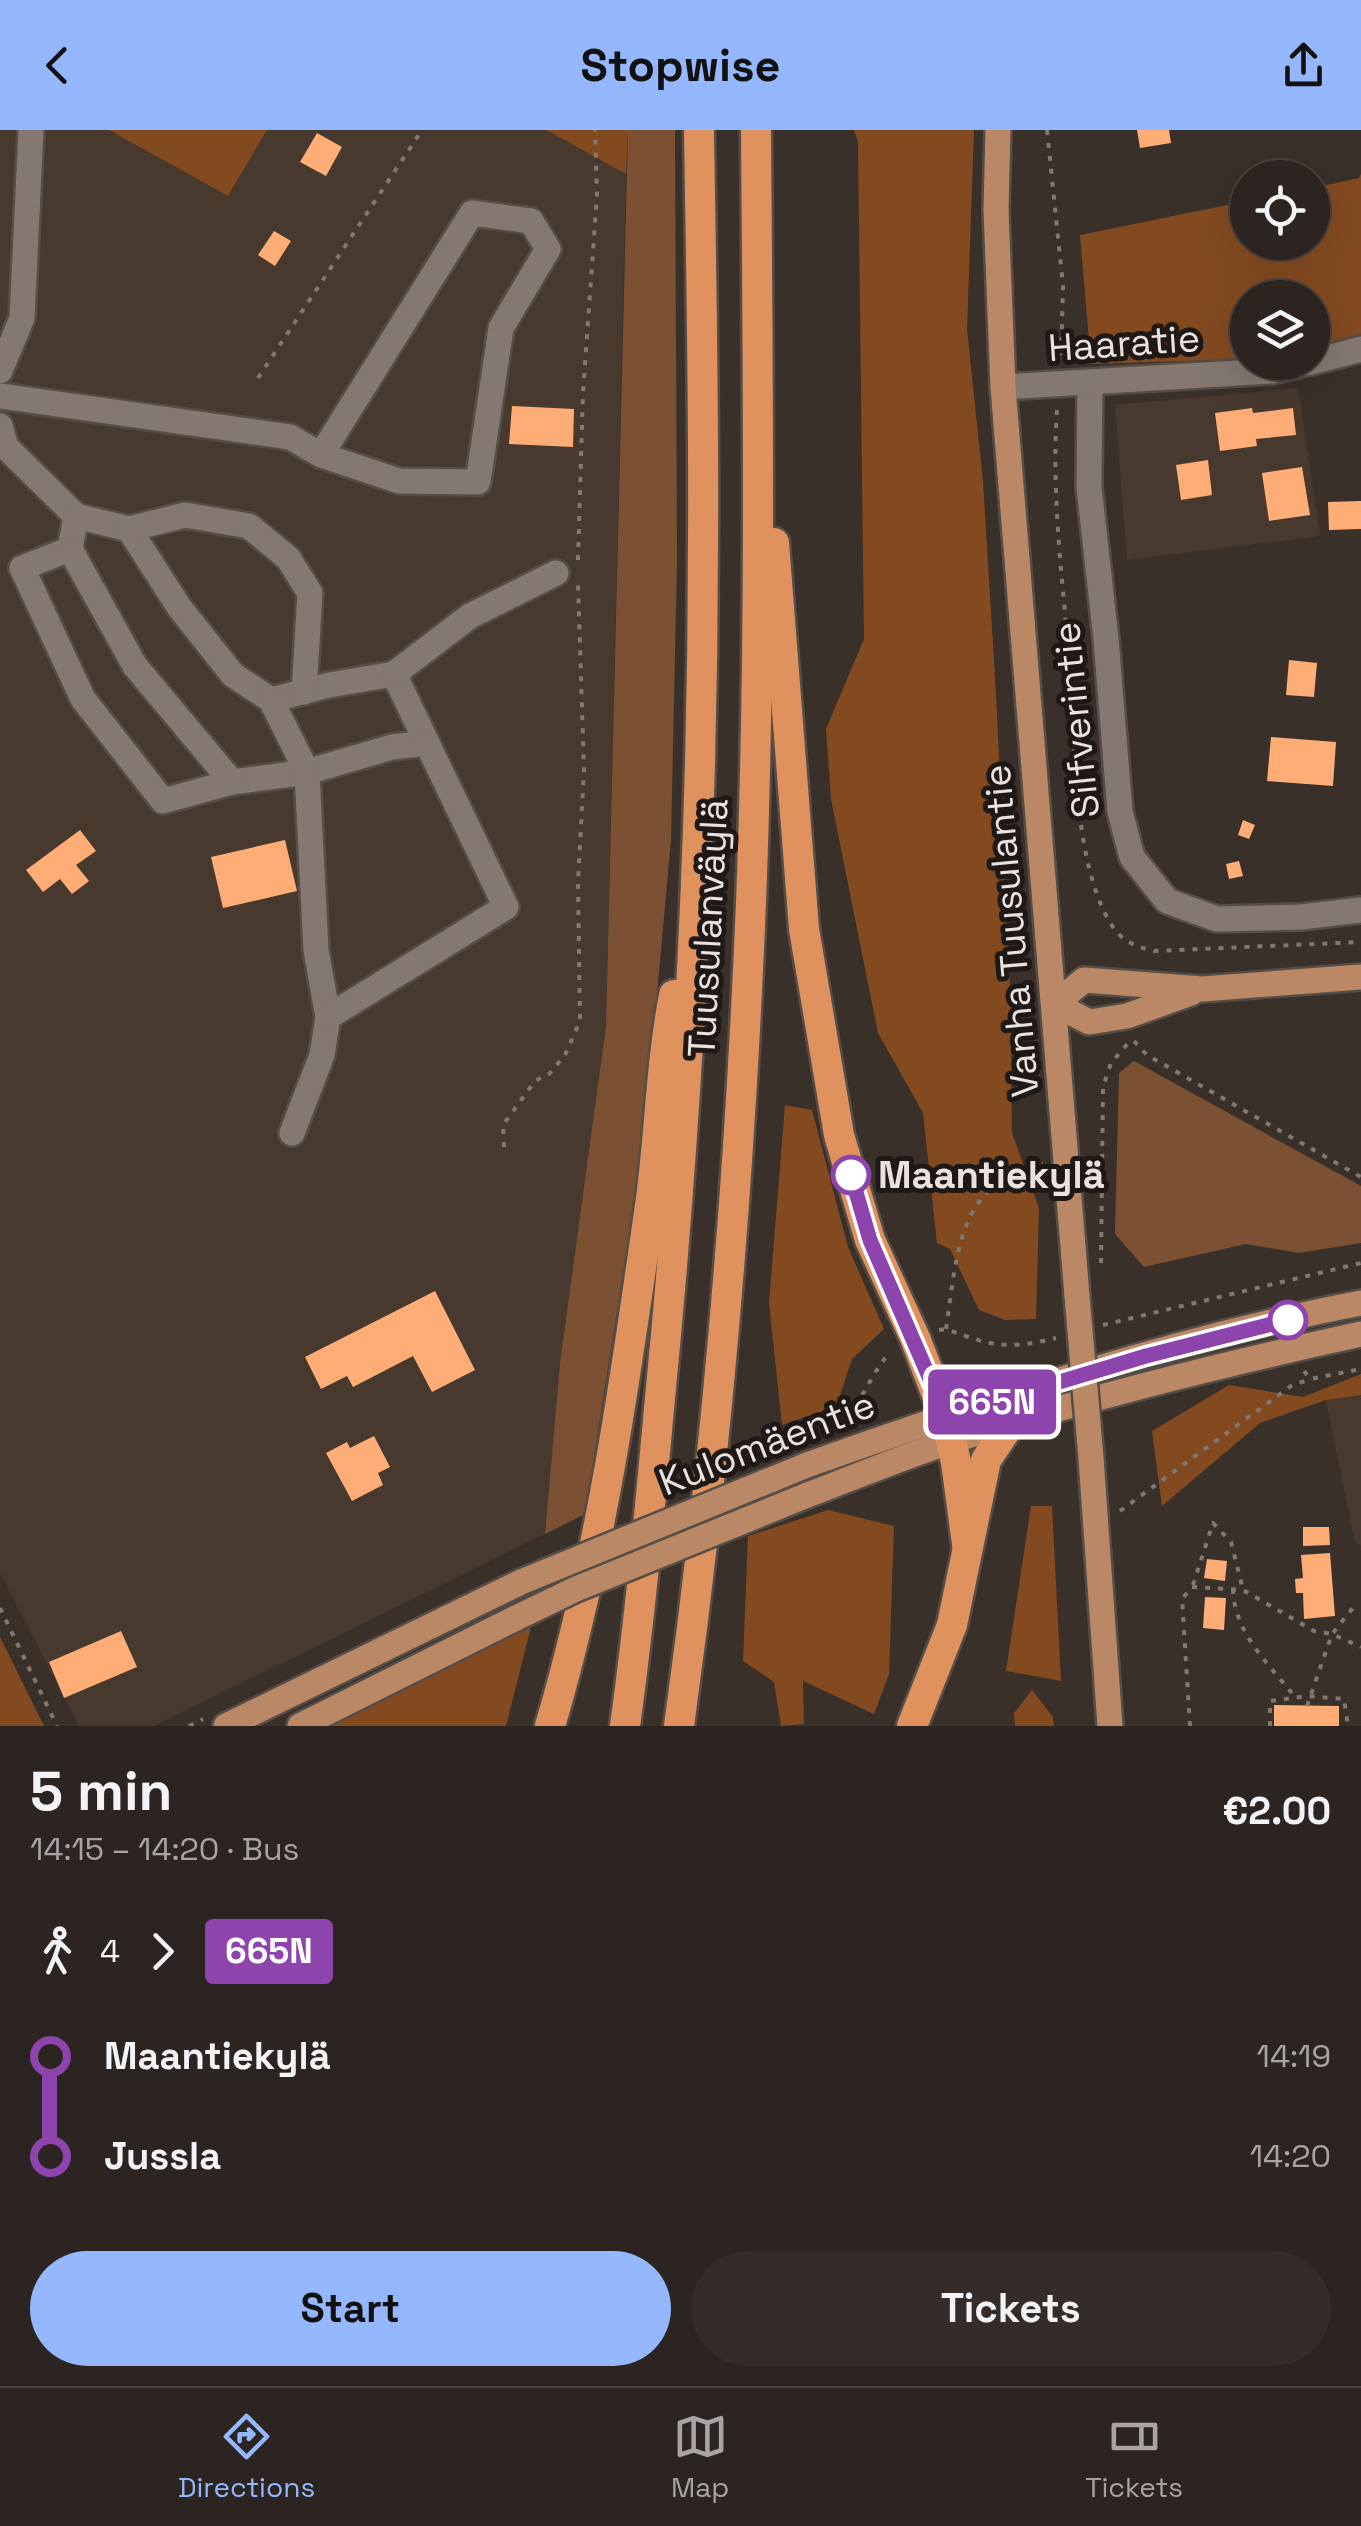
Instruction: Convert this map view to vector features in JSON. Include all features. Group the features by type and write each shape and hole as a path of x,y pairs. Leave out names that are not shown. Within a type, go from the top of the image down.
{"highway":[{"name":"Tuusulanväylä","path":"624,1726 639,1626 666,1346 680,1177 696,879 703,542 700,130"},
{"name":"Tuusulanväylä","path":"679,1726 720,1362 750,924 758,371 756,130"},
{"path":"758,371 801,896 822,1045 839,1136 870,1240 949,1428 966,1544"},
{"path":"550,1726 580,1619 610,1472 652,1193 666,1034 696,879"},
{"path":"912,1726 952,1626 986,1460 1010,1424"}],"main road":[{"name":"Vanha Tuusulantie","path":"998,130 996,210 1003,387 1110,1726"},
{"path":"1202,989 1127,1016 1088,1022 1055,1004 1084,980 1202,989 1361,977"},
{"name":"Kulomäentie","path":"300,1726 576,1589 806,1496 949,1428 1146,1356 1361,1303"},
{"name":"Kulomäentie","path":"226,1726 520,1582 807,1465 949,1428 1010,1424 1194,1371 1361,1334"}],"street":[{"path":"0,371 22,318 30,130"},
{"path":"0,396 290,437 321,455 399,481 478,482 502,328 548,249 531,221 472,213 321,455"},
{"name":"Haaratie","path":"1330,357 1361,349"},
{"name":"Haaratie","path":"1003,387 1230,374"},
{"name":"Silfverintie","path":"1090,382 1089,487 1120,812 1132,857 1167,901 1217,919 1302,917 1361,910"},
{"path":"0,426 6,446 76,516 128,529 186,515 249,526 288,558 310,593 304,692"},
{"path":"76,516 70,548 134,666 232,782"},
{"path":"128,529 179,607 233,675 270,700 307,772 316,950 328,1017 322,1055 292,1133"},
{"path":"70,548 22,568 83,698 163,801 232,782 307,772 392,747 427,743"},
{"path":"270,700 394,674 470,616 556,573"},
{"path":"328,1017 506,908 394,674"}],"path":[{"path":"258,378 422,130"},
{"path":"504,1147 503,1125 535,1081 549,1074 565,1055 580,1021 578,882 584,770 577,572 583,392 597,195 595,130"},
{"path":"1128,944 1154,951 1190,952 1361,942"},
{"path":"1101,1274 1103,1087 1111,1063 1132,1039 1148,1055 1361,1177"},
{"path":"946,1330 963,1232 986,1191 1015,1172 1040,1164 1068,1163"},
{"path":"1120,1510 1291,1386 1310,1379"},
{"path":"1190,1726 1182,1598 1192,1587 1214,1523 1231,1542 1242,1590"},
{"path":"1192,1587 1242,1590 1314,1631 1361,1647"},
{"path":"1234,1589 1239,1625 1296,1697"},
{"path":"1306,1706 1332,1634 1356,1604"},
{"path":"0,1608 57,1726"},
{"path":"1270,1726 1270,1701 1308,1696 1344,1700 1348,1726"}],"shaded area":[{"path":"0,130 109,130 228,196 267,130 546,130 626,174 606,1026 560,1363 545,1534 154,1726 79,1726 0,1573"},
{"path":"109,130 267,130 228,196"},
{"path":"546,130 628,130 626,174"},
{"path":"628,130 675,130 677,562 671,839 644,1139 585,1514 545,1534 560,1363 606,1026"},
{"path":"854,130 974,130 967,329 983,482 996,694 1011,1011 1012,1133 1039,1208 1036,1319 1005,1320 979,1310 950,1249 937,1243 923,1113 878,1033 831,799 826,729 864,639 858,142"},
{"path":"1361,174 1361,337 1330,345 1330,280 1230,280 1230,360 1091,364 1080,235 1230,204 1230,260 1330,260 1330,184 1359,178"},
{"path":"1298,388 1320,536 1127,560 1115,405"},
{"path":"1134,1061 1361,1186 1361,1243 1299,1253 1246,1244 1144,1267 1115,1234 1119,1073"},
{"path":"785,1105 812,1110 848,1247 884,1329 852,1359 836,1407 782,1425 769,1303"},
{"path":"1361,1374 1361,1395 1326,1400 1260,1423 1162,1506 1152,1431 1229,1385 1303,1397"},
{"path":"1361,1395 1361,1545 1355,1543 1326,1400"},
{"path":"1031,1506 1052,1506 1061,1681 1006,1671"},
{"path":"828,1510 894,1526 889,1674 874,1714 803,1681 804,1724 781,1726 774,1682 743,1661 748,1536"},
{"path":"531,1627 506,1726 330,1726"},
{"path":"0,1637 44,1726 0,1726"},
{"path":"1032,1690 1053,1717 1054,1726 1015,1726 1014,1713"}],"building":[{"path":"1137,130 1169,130 1171,143 1140,148"},
{"path":"317,133 342,147 326,176 300,162"},
{"path":"274,231 291,241 275,266 258,255"},
{"path":"512,406 574,409 573,447 509,444"},
{"path":"1252,408 1253,413 1293,408 1296,435 1256,439 1257,446 1220,451 1215,413"},
{"path":"1208,460 1212,495 1181,500 1176,465"},
{"path":"1302,467 1310,515 1269,521 1262,473"},
{"path":"1361,501 1361,529 1329,530 1328,502"},
{"path":"1289,660 1317,663 1314,697 1286,695"},
{"path":"1271,737 1336,742 1333,786 1267,781"},
{"path":"1243,820 1255,825 1249,839 1238,835"},
{"path":"80,830 96,851 76,865 89,881 72,894 60,879 43,892 26,870"},
{"path":"285,840 297,891 223,908 211,857"},
{"path":"1239,861 1243,876 1229,879 1226,864"},
{"path":"435,1291 475,1370 432,1392 413,1356 353,1387 347,1376 321,1389 305,1357"},
{"path":"374,1436 390,1467 378,1473 383,1485 352,1501 326,1453 347,1442 350,1448"},
{"path":"1303,1527 1329,1527 1330,1545 1303,1546"},
{"path":"1330,1553 1335,1616 1304,1619 1303,1593 1296,1593 1295,1579 1303,1578 1301,1555"},
{"path":"1207,1559 1227,1561 1225,1581 1204,1578"},
{"path":"1205,1597 1226,1598 1224,1630 1203,1628"},
{"path":"121,1631 137,1667 64,1698 49,1662"},
{"path":"1274,1705 1339,1706 1339,1726 1274,1726"}],"bus line":[{"name":"665N","path":"851,1175 870,1240 946,1416 1146,1356 1288,1320"}],"place":[{"name":"Maantiekylä","path":"851,1175"}]}
